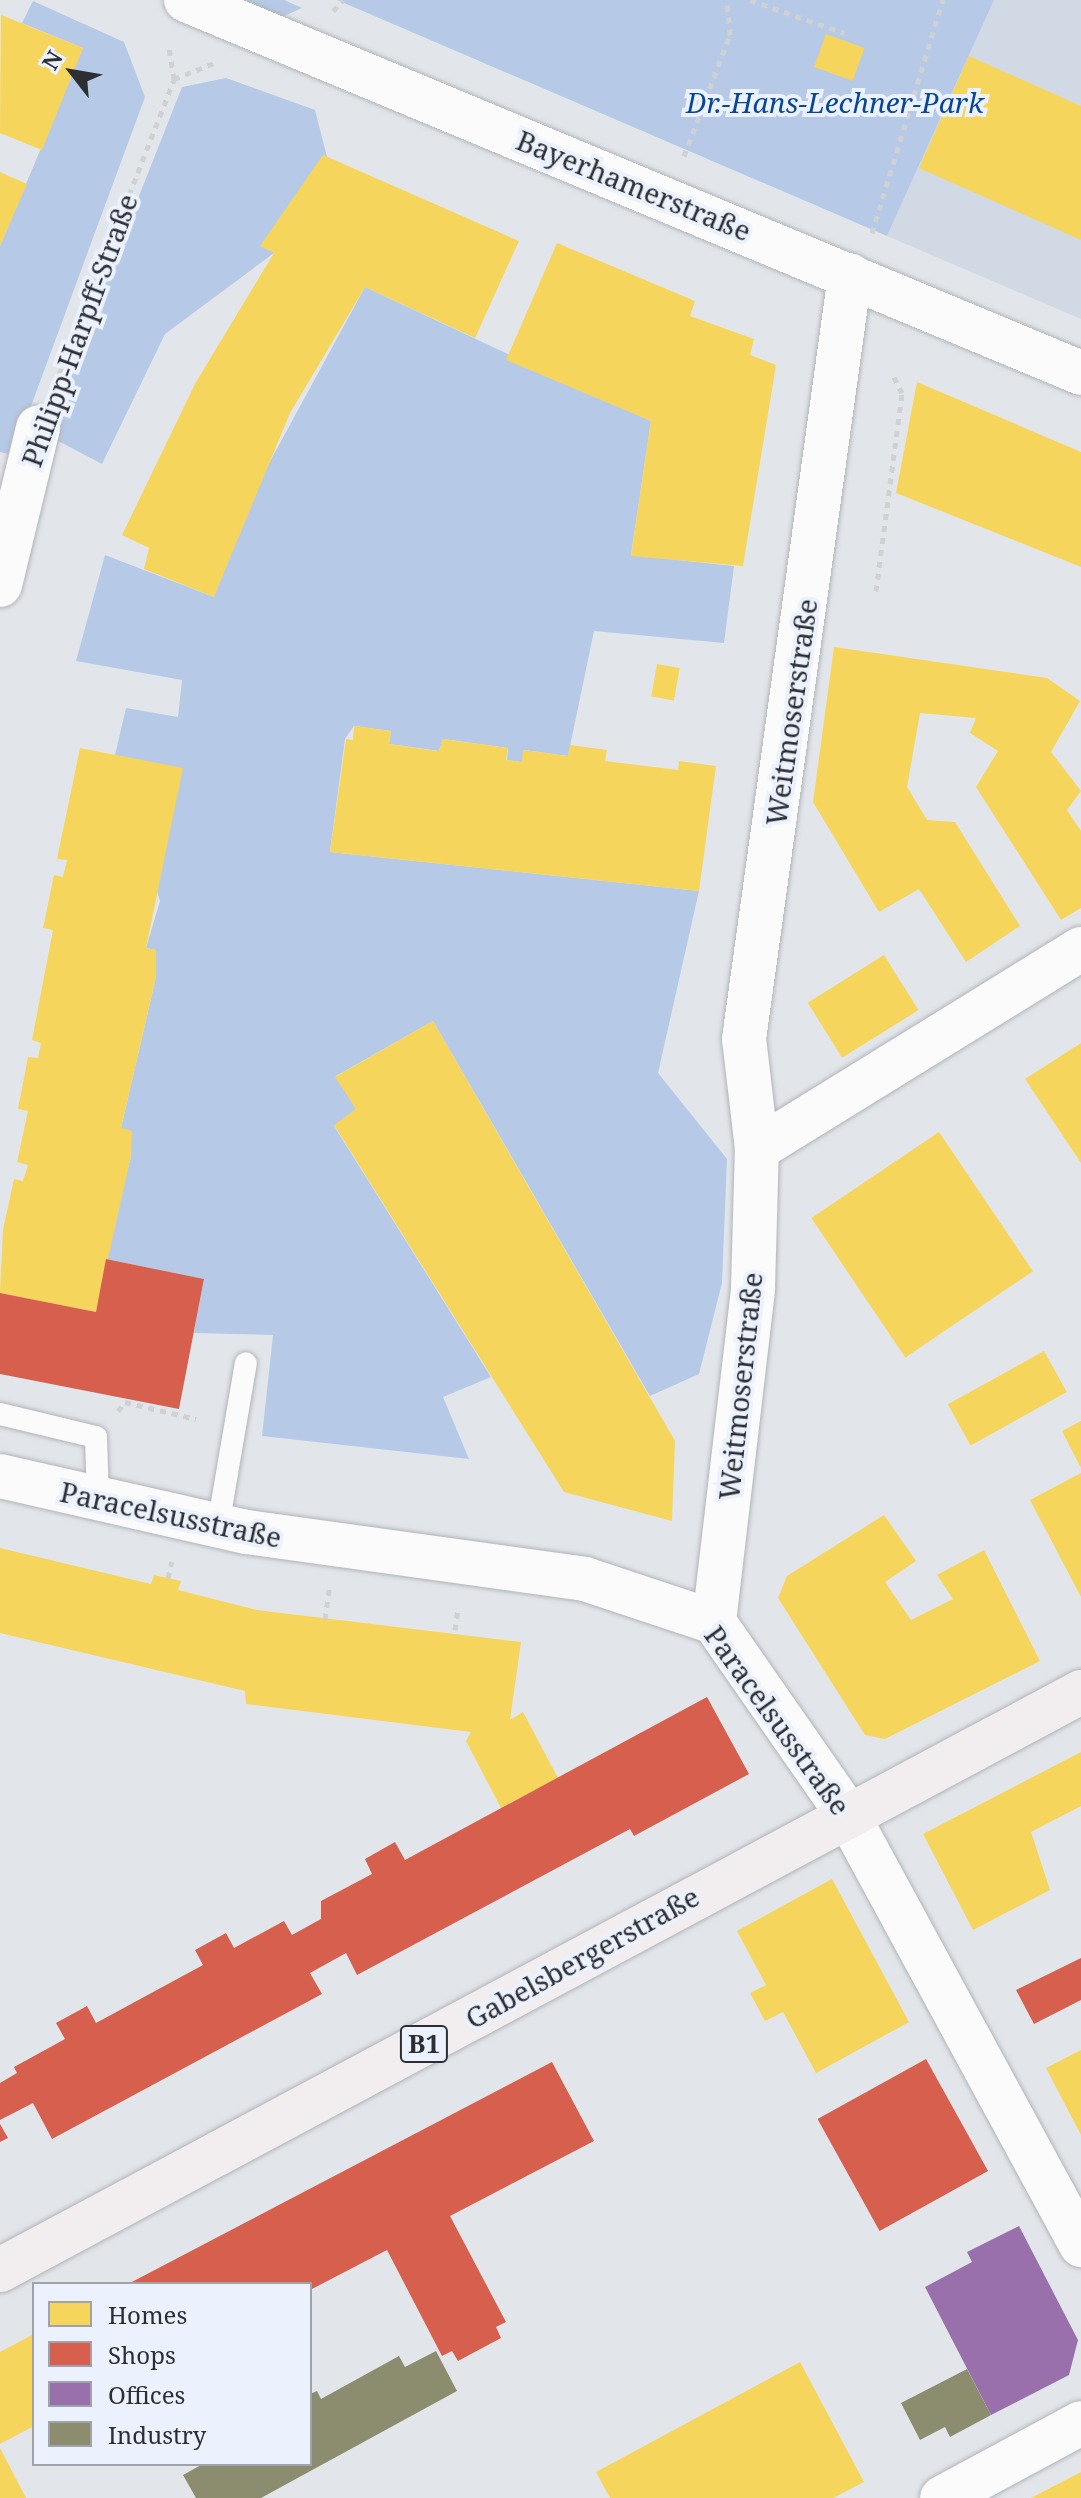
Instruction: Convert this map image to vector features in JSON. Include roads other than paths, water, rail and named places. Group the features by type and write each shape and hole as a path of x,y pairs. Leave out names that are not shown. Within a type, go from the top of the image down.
{"main road":[{"name":"Gabelsbergerstraße","path":"0,2270 846,1812 1081,1692"}],"street":[{"name":"Bayerhamerstraße","path":"186,0 860,256 1081,373"},
{"name":"Weitmoserstraße","path":"714,1622 751,1303 757,1149 744,1039 860,256"},
{"name":"Philipp-Harpff-Straße","path":"0,585 38,428"},
{"path":"757,1149 1081,949"},
{"name":"Paracelsusstraße","path":"0,1476 218,1526 585,1579 714,1622 846,1812 1081,2245"},
{"path":"942,2498 1081,2423"}],"lane":[{"path":"218,1526 246,1363"},
{"path":"0,1414 96,1437 98,1500"}],"park label":[{"name":"Dr.-Hans-Lechner-Park","path":"835,102"}]}
